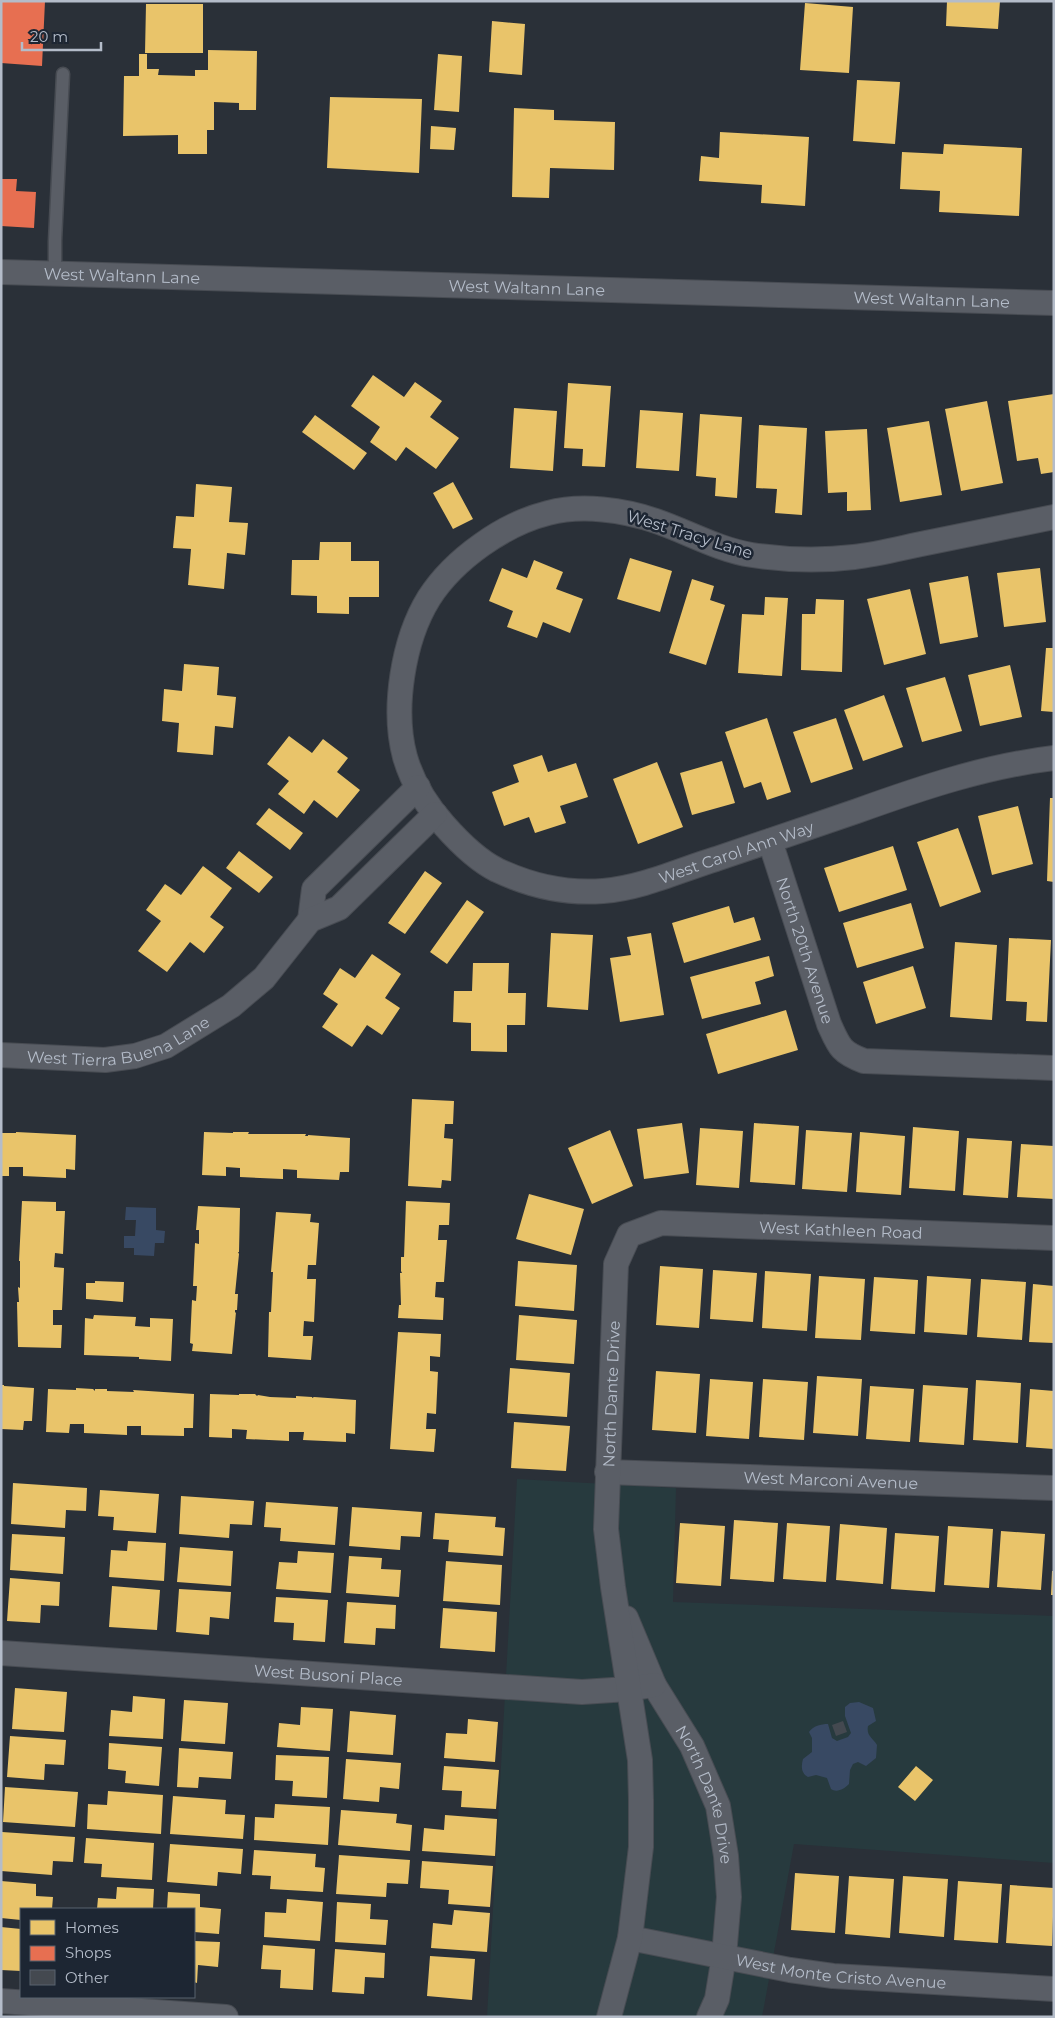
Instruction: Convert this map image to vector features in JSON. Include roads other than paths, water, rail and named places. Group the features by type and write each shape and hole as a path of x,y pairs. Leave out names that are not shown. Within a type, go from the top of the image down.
{"street":[{"name":"West Waltann Lane","path":"1,272 1054,303"},
{"name":"West Tracy Lane","path":"418,787 406,759 401,731 402,687 409,643 429,598 454,567 504,529 550,512 608,510 656,521 704,541 749,555 818,560 857,557 1054,516"},
{"name":"West Carol Ann Way","path":"418,787 435,814 462,845 494,868 537,886 567,892 605,891 640,884 922,788 990,769 1054,758"},
{"path":"418,787 314,889 310,920 339,908 435,814"},
{"name":"North 20th Avenue","path":"770,841 829,1024 838,1045 848,1055 864,1061 1054,1068"},
{"name":"West Tierra Buena Lane","path":"1,1056 105,1060 135,1056 166,1046 231,1006 264,978 310,920"},
{"name":"West Kathleen Road","path":"629,1235 661,1223 1054,1238"},
{"name":"North Dante Drive","path":"610,2017 630,1938 640,1848 640,1760 612,1587 606,1529 616,1264 629,1235"},
{"name":"West Marconi Avenue","path":"608,1472 1054,1488"},
{"name":"North Dante Drive","path":"612,1587 654,1685 692,1746 718,1806 726,1856 729,1897 724,1956 717,1999 709,2017"},
{"name":"West Busoni Place","path":"1,1653 582,1692 654,1685"},
{"name":"West Monte Cristo Avenue","path":"630,1938 790,1970 833,1976 1054,1989"},
{"path":"1,2001 226,2017"}],"lane":[{"path":"55,274 54,241 63,74"}],"water":[{"path":"126,1207 156,1208 156,1230 165,1231 164,1243 155,1243 154,1256 134,1255 134,1248 124,1248 124,1236 135,1236 136,1220 125,1220"},
{"path":"859,1702 873,1708 876,1721 868,1726 868,1729 869,1735 877,1745 876,1758 866,1766 858,1762 853,1764 850,1770 849,1784 836,1791 831,1789 827,1778 816,1775 808,1777 803,1771 803,1759 812,1752 812,1738 809,1732 817,1726 828,1724 832,1738 837,1741 848,1737 851,1733 845,1716 845,1707 850,1703"}]}
